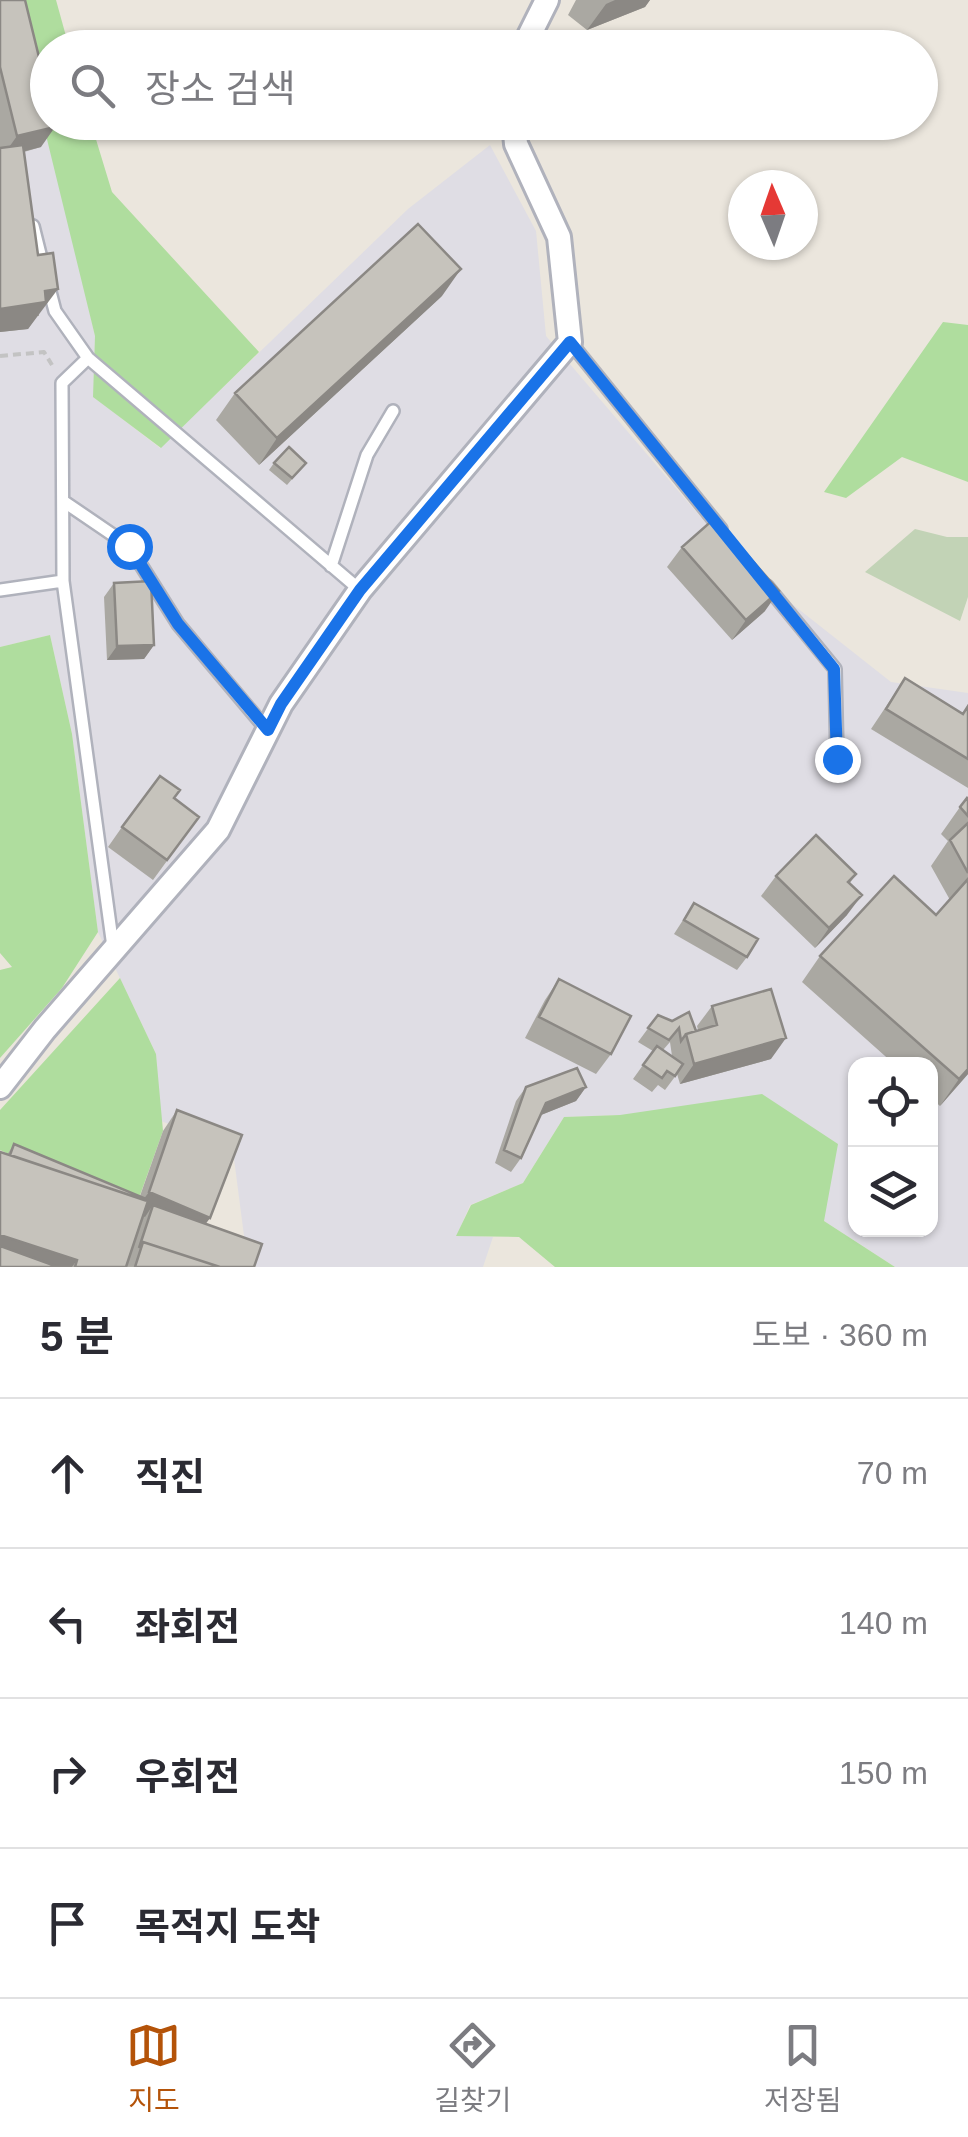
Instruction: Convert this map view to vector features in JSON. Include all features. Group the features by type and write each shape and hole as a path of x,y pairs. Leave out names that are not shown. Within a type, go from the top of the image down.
{"street":[{"path":"532,30 547,0"},
{"path":"0,1087 45,1029 218,830 281,704 360,590 570,342 558,237 516,140"}],"lane":[{"path":"28,207 55,311 88,358 360,590"},
{"path":"570,342 726,535"},
{"path":"88,358 62,382 63,581 114,952"},
{"path":"332,566 367,456 393,410"},
{"path":"62,501 129,546 178,624 268,730"},
{"path":"762,580 834,669 837,759"},
{"path":"0,590 63,581"}],"path":[{"path":"0,356 44,352 62,382"}],"shaded area":[{"path":"0,0 13,0 30,68 30,140 48,140 65,207 95,336 94,397 160,448 408,209 490,145 536,231 546,336 739,562 891,682 968,693 968,1267 895,1267 849,1237 938,1237 938,1057 848,1057 848,1237 620,1115 564,1117 523,1183 470,1205 457,1235 493,1237 483,1267 256,1267 246,1251 233,1151 159,1120 156,1054 98,932 72,734 50,635 0,647"}],"green space":[{"path":"13,0 56,0 64,30 30,30 30,70"},
{"path":"47,140 96,140 112,192 259,352 161,448 93,397 95,336"},
{"path":"943,322 968,325 968,482 902,457 846,498 824,492"},
{"path":"915,529 947,537 968,537 968,597 960,621 865,572"},
{"path":"50,635 72,734 98,932 62,988 0,1058 0,970 12,967 0,953 0,647"},
{"path":"120,978 156,1054 163,1131 134,1212 0,1150 0,1110"},
{"path":"762,1094 838,1144 824,1221 895,1267 555,1267 519,1237 456,1236 471,1205 523,1183 564,1117 620,1115"}],"building":[{"path":"0,0 25,0 32,30 30,133 17,136 0,67"},
{"path":"23,145 38,255 53,253 58,289 45,291 46,302 0,309 0,148"},
{"path":"418,224 461,269 277,438 235,393"},
{"path":"289,447 306,463 292,478 274,463"},
{"path":"715,518 779,591 746,620 682,547"},
{"path":"151,581 154,645 117,646 114,583"},
{"path":"905,678 963,714 968,706 968,759 886,709"},
{"path":"160,776 180,790 174,798 199,817 167,860 122,827"},
{"path":"968,799 968,816 960,807"},
{"path":"968,823 968,873 950,840"},
{"path":"816,835 856,874 848,882 862,895 829,928 776,876"},
{"path":"894,876 936,915 968,879 968,1069 959,1079 820,956"},
{"path":"694,903 758,939 747,957 684,920"},
{"path":"559,979 631,1016 611,1054 539,1017"},
{"path":"771,989 786,1038 694,1064 686,1034 717,1025 712,1006"},
{"path":"689,1012 696,1031 686,1034 681,1041 679,1028 669,1040 648,1028 658,1015 672,1021"},
{"path":"657,1046 683,1064 675,1076 667,1071 662,1078 643,1065"},
{"path":"577,1068 586,1087 546,1103 521,1158 504,1150 526,1087"},
{"path":"177,1110 242,1135 210,1218 149,1192"},
{"path":"14,1144 144,1198 144,1200 10,1155"},
{"path":"0,1152 148,1201 126,1267 75,1267 77,1260 0,1235"},
{"path":"153,1205 262,1244 254,1267 220,1267 143,1242 139,1248"},
{"path":"143,1242 220,1267 135,1267"},
{"path":"0,1246 58,1267 0,1267"}],"route":[{"path":"129,546 178,624 268,730 281,704 360,590 570,342 834,669 837,759"}]}
